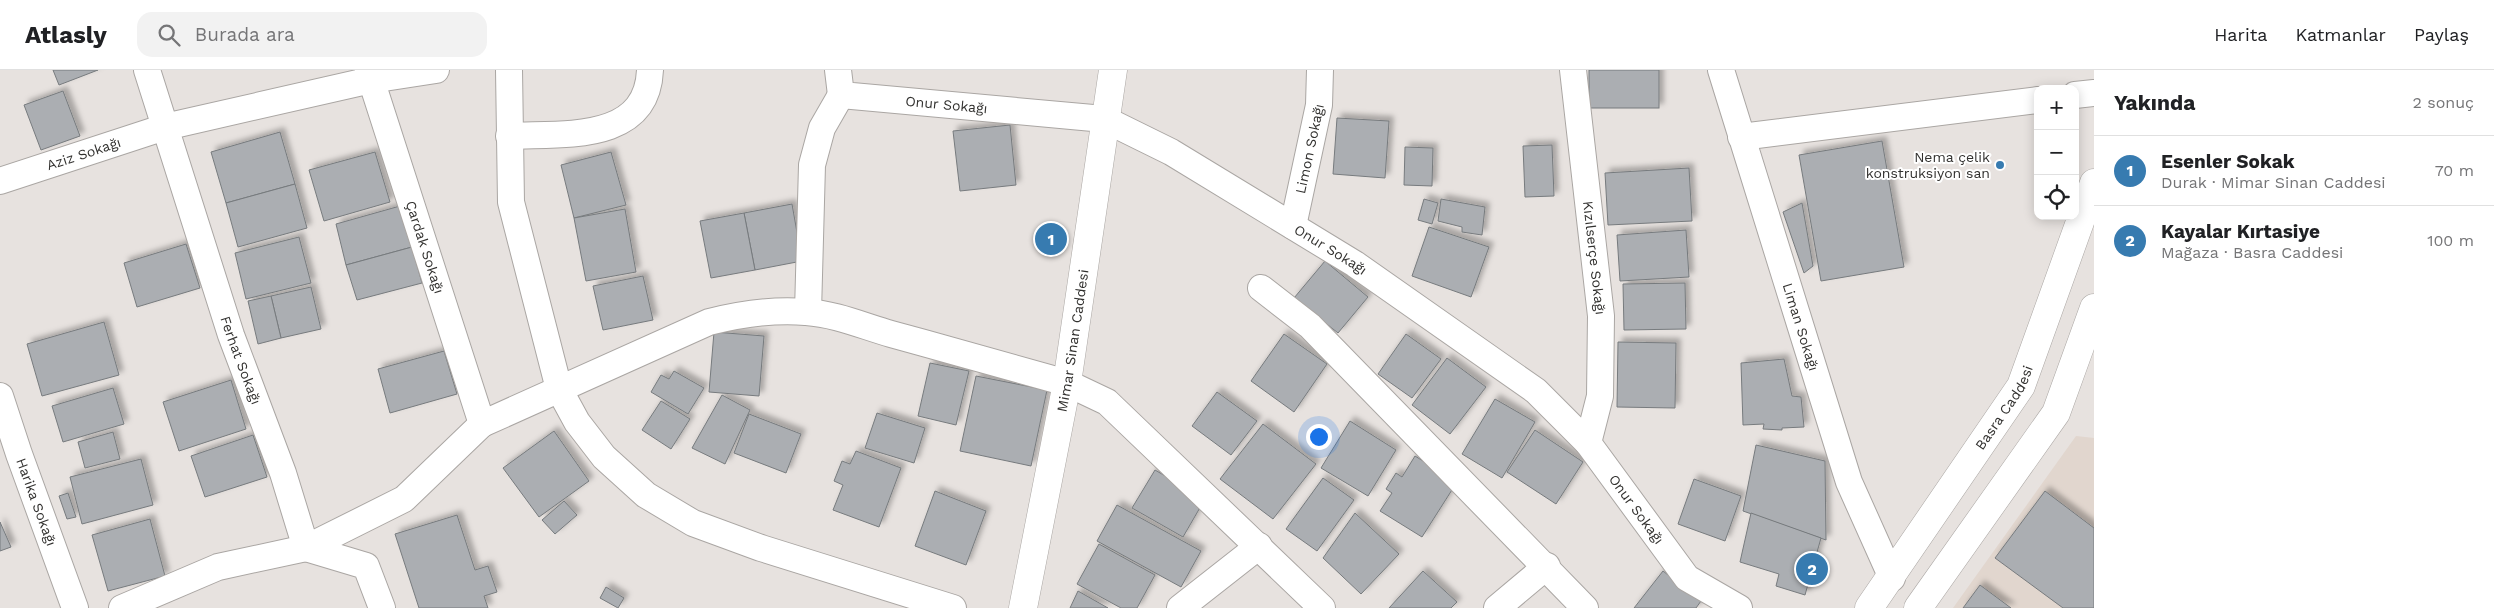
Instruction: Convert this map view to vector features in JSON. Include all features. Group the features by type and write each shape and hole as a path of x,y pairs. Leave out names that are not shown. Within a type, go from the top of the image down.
{"main road":[{"name":"Mimar Sinan Caddesi","path":"1023,608 1067,383 1104,119 1113,70"},
{"name":"Basra Caddesi","path":"1869,608 1892,578 2021,386 2094,183"},
{"path":"1918,608 2056,413 2094,308"}],"street":[{"name":"Ferhat Sokağı","path":"147,70 231,335 283,473 306,548"},
{"name":"Aziz Sokağı","path":"0,181 166,127 370,75 436,70"},
{"path":"509,70 511,202 559,389 577,422 604,457 646,495 693,523 761,548 953,608"},
{"path":"509,136 591,132 611,128 630,115 641,101 650,70"},
{"name":"Limon Sokağı","path":"1293,226 1319,105 1320,70"},
{"name":"Kızılserçe Sokağı","path":"1573,70 1601,316 1600,396 1588,444"},
{"name":"Liman Sokağı","path":"1721,70 1849,482 1892,578"},
{"name":"Çardak Sokağı","path":"370,75 482,424"},
{"path":"808,312 812,165 822,128 839,82"},
{"name":"Onur Sokağı","path":"839,82 1104,119 1171,152 1355,264 1536,391 1588,444 1687,578 1739,608"},
{"path":"2079,95 2094,93"},
{"path":"1742,137 2034,100"},
{"path":"1261,288 1310,326 1514,536 1547,566 1585,608"},
{"path":"122,608 218,567 306,548 404,499 482,424 709,322 744,314 778,311 808,312 847,319 883,332 1067,383 1107,402 1322,608"},
{"name":"Harika Sokağı","path":"0,396 9,459 75,608"},
{"path":"1180,608 1259,546"},
{"path":"306,548 366,566 382,608"},
{"path":"1497,608 1547,566"}],"shaded area":[{"path":"2076,436 2094,438 2094,608 1953,608"}],"building":[{"path":"53,70 98,70 59,85"},
{"path":"1589,70 1659,70 1659,108 1589,108"},
{"path":"63,91 80,136 41,150 24,105"},
{"path":"1337,118 1389,121 1385,178 1333,174"},
{"path":"1010,125 1016,185 960,191 953,131"},
{"path":"280,132 295,184 226,203 211,152"},
{"path":"1882,141 1904,267 1821,281 1799,155"},
{"path":"1552,145 1554,196 1525,197 1523,146"},
{"path":"1405,147 1433,148 1432,186 1404,185"},
{"path":"375,152 390,202 324,221 309,170"},
{"path":"611,152 626,205 574,218 561,165"},
{"path":"1689,168 1692,221 1608,225 1605,173"},
{"path":"295,184 307,228 238,247 226,203"},
{"path":"1424,199 1438,203 1432,224 1418,220"},
{"path":"1441,199 1485,207 1482,235 1462,232 1462,227 1438,221"},
{"path":"1802,203 1813,266 1804,273 1783,212"},
{"path":"792,204 802,261 755,270 744,213"},
{"path":"400,206 412,247 346,265 336,224"},
{"path":"625,209 636,272 586,281 574,218"},
{"path":"744,213 755,270 711,278 700,221"},
{"path":"1429,227 1489,247 1471,297 1412,276"},
{"path":"1686,230 1689,277 1620,281 1617,235"},
{"path":"299,237 311,283 246,299 235,253"},
{"path":"186,244 200,288 137,307 124,263"},
{"path":"412,247 422,283 357,300 346,265"},
{"path":"1325,261 1368,297 1338,333 1294,298"},
{"path":"643,276 653,320 603,330 593,286"},
{"path":"1685,283 1686,329 1624,330 1623,284"},
{"path":"311,287 321,329 281,338 271,296"},
{"path":"271,296 281,338 258,344 248,301"},
{"path":"104,322 119,375 42,396 27,344"},
{"path":"714,332 764,336 759,396 709,392"},
{"path":"1284,334 1327,364 1294,412 1251,381"},
{"path":"1406,334 1441,359 1412,398 1378,374"},
{"path":"1618,342 1676,343 1675,408 1617,407"},
{"path":"444,351 457,394 390,413 378,369"},
{"path":"1447,358 1486,387 1450,434 1412,405"},
{"path":"1784,359 1792,396 1801,397 1804,427 1782,428 1782,430 1763,429 1764,424 1743,425 1741,363"},
{"path":"930,363 969,371 956,425 918,416"},
{"path":"674,371 704,388 688,414 651,392 661,375 669,379"},
{"path":"976,376 1047,390 1031,466 960,451"},
{"path":"231,380 246,429 179,451 163,402"},
{"path":"113,388 124,424 63,442 52,406"},
{"path":"1217,392 1257,421 1231,455 1192,426"},
{"path":"722,395 750,410 725,464 692,448"},
{"path":"1495,399 1535,422 1502,478 1462,454"},
{"path":"661,401 690,419 671,449 642,430"},
{"path":"877,413 925,428 914,463 865,448"},
{"path":"749,414 801,434 786,473 734,453"},
{"path":"1350,421 1396,450 1368,496 1321,468"},
{"path":"1263,424 1316,464 1273,519 1220,479"},
{"path":"1535,430 1583,462 1556,504 1507,472"},
{"path":"554,431 589,481 539,517 503,468"},
{"path":"113,432 120,459 85,468 78,442"},
{"path":"253,435 267,477 205,497 191,456"},
{"path":"1756,445 1825,461 1826,540 1743,511"},
{"path":"856,451 901,468 879,527 833,510 843,485 834,481 842,461 850,464"},
{"path":"1415,456 1457,482 1422,537 1380,511 1392,493 1386,489 1396,473 1402,477"},
{"path":"141,459 153,505 82,524 70,477"},
{"path":"1155,470 1205,499 1183,537 1132,508"},
{"path":"1323,478 1354,500 1317,551 1286,529"},
{"path":"1694,479 1741,496 1725,541 1678,524"},
{"path":"935,491 986,511 966,565 915,546"},
{"path":"2045,491 2094,528 2094,608 2063,608 1995,558"},
{"path":"68,493 76,517 67,519 59,496"},
{"path":"564,501 577,515 555,534 542,520"},
{"path":"1117,505 1201,551 1181,587 1097,541"},
{"path":"1355,513 1399,554 1361,594 1323,558"},
{"path":"1751,513 1821,538 1805,595 1776,586 1779,574 1740,562"},
{"path":"457,515 475,570 488,566 497,592 484,596 488,608 419,608 395,534"},
{"path":"150,519 165,576 108,591 92,535"},
{"path":"0,522 11,547 0,551"},
{"path":"1099,544 1155,575 1137,608 1121,608 1077,584"},
{"path":"1423,571 1457,602 1451,608 1389,608"},
{"path":"1663,571 1701,601 1696,608 1634,608"},
{"path":"1980,585 2011,608 1963,608"},
{"path":"606,587 624,598 618,608 600,598"},
{"path":"1078,591 1108,608 1070,608"}],"place":[{"name":"Nema çelik konstruksiyon san","path":"2000,165"},
{"name":"Esenler Sokak","path":"1051,239"},
{"name":"Kayalar Kırtasiye","path":"1812,569"}]}
